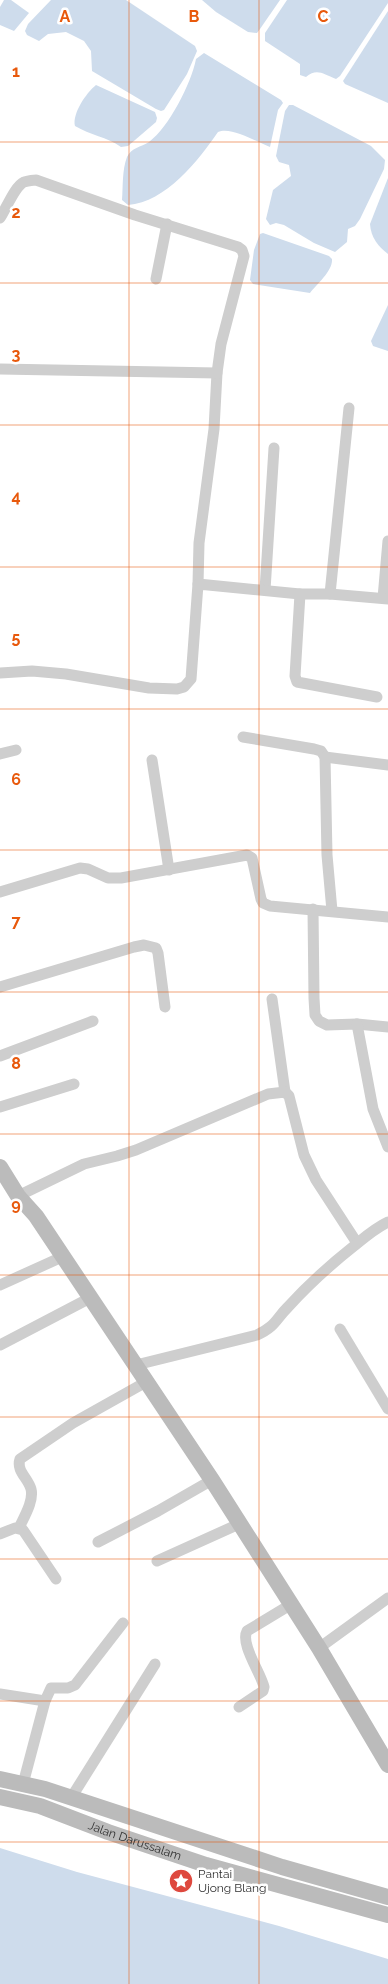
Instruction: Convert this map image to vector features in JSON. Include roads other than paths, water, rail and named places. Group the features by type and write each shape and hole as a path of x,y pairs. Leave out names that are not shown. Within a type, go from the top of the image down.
{"street":[{"path":"0,218 9,206 14,192 23,182 36,180 135,215 238,247 242,250 244,256 223,337 217,373 214,429 199,543 198,584 190,679 184,687 177,690 149,688 66,674 32,671 0,673"},
{"path":"156,279 167,224"},
{"path":"0,369 217,373"},
{"path":"330,594 348,408"},
{"path":"265,590 274,448"},
{"path":"198,584 300,594 330,594 385,599 388,541"},
{"path":"300,594 295,676 297,682 377,697"},
{"path":"244,737 322,751 325,757 327,855 332,911"},
{"path":"0,754 16,750"},
{"path":"325,757 388,765"},
{"path":"152,760 169,870"},
{"path":"0,892 80,868 88,869 108,878 121,878 247,855 252,858 260,899 263,903 270,906 388,917"},
{"path":"313,909 315,1015 319,1021 327,1024 358,1024 388,1027"},
{"path":"0,987 134,947 151,945 156,948 158,953 165,1007"},
{"path":"272,999 285,1092 289,1096 304,1155 320,1188 357,1243"},
{"path":"0,1056 93,1021"},
{"path":"358,1024 373,1109 388,1147"},
{"path":"0,1107 74,1084"},
{"path":"18,1196 84,1164 136,1150 268,1094 285,1092"},
{"path":"0,1168 18,1196 36,1216 212,1480 319,1648 388,1765"},
{"path":"136,1365 258,1335 267,1331 274,1326 286,1308 322,1273 376,1227 388,1222"},
{"path":"0,1285 62,1256"},
{"path":"0,1345 90,1298"},
{"path":"340,1329 388,1409"},
{"path":"18,1528 31,1496 31,1489 19,1467 20,1459 73,1423 146,1382"},
{"path":"98,1542 212,1480"},
{"path":"157,1561 239,1524"},
{"path":"0,1534 18,1528 23,1530 56,1579"},
{"path":"319,1648 388,1598"},
{"path":"238,1707 263,1691 264,1687 246,1645 245,1635 247,1631 290,1605"},
{"path":"23,1784 45,1701 51,1688 68,1688 75,1685 123,1623"},
{"path":"71,1798 155,1664"},
{"path":"0,1694 45,1701"},
{"name":"Jalan Darussalam","path":"0,1779 45,1789 282,1867 388,1896"},
{"path":"40,1806 45,1789"},
{"name":"Jalan Darussalam","path":"0,1797 40,1806 108,1832 206,1865 388,1915"}],"water":[{"path":"4,0 11,0 29,13 14,31 0,25 0,7"},
{"path":"51,0 126,0 195,46 197,51 187,74 164,110 156,109 92,71 91,51 84,41 66,32 48,34 39,41 27,35 25,31 28,24"},
{"path":"202,0 280,0 257,33 248,32 216,12"},
{"path":"287,0 388,0 388,3 340,76 336,79 317,72 306,77 300,75 300,64 265,41 265,33"},
{"path":"388,11 388,103 345,84 343,81"},
{"path":"204,53 281,100 283,103 278,110 270,147 237,133 230,131 218,132 191,167 168,188 142,202 128,205 122,200 123,173 127,157 134,150 149,142 164,126 184,92 196,59"},
{"path":"96,85 155,112 156,122 128,146 121,147 75,126 76,116 81,104"},
{"path":"289,105 293,105 371,146 385,160 384,169 360,219 355,226 348,229 347,242 335,252 314,243 284,225 276,223 270,225 266,219 273,190 291,176 289,165 279,162 276,156 285,111"},
{"path":"388,178 388,254 376,241 370,224"},
{"path":"263,233 329,256 332,259 332,264 327,273 310,293 253,284 250,280 254,250 260,234"},
{"path":"388,305 388,351 373,346 371,341"},
{"path":"0,1848 77,1872 279,1926 388,1959 388,1984 0,1984"}],"place":[{"name":"Pantai Ujong Blang","path":"181,1881"}]}
